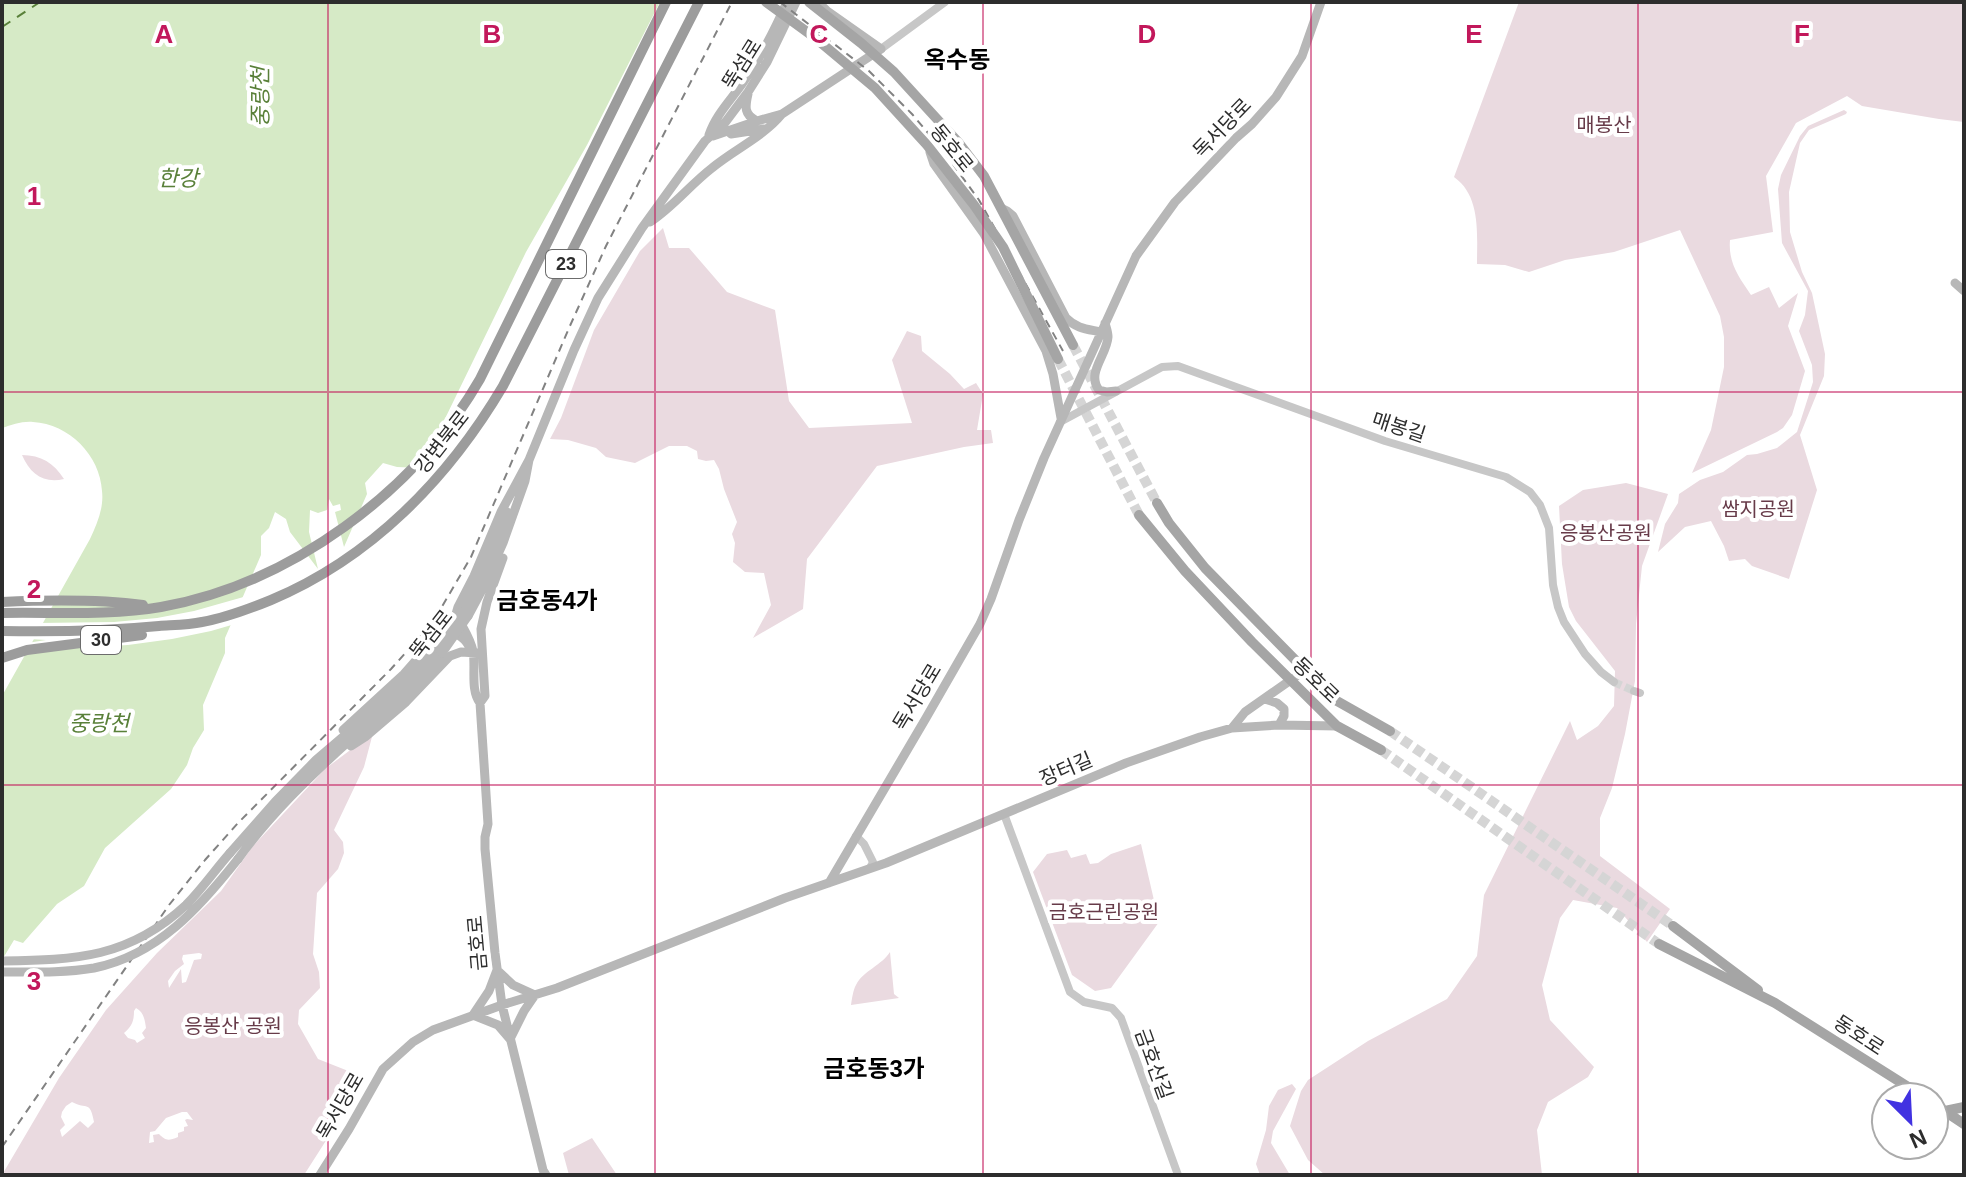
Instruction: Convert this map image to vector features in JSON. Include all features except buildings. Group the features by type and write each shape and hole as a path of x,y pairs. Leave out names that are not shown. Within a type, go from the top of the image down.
{"highway":[{"name":"강변북로","path":"2,613 126,611 161,607 251,580 320,544 395,484 437,442 480,379 666,2"},
{"name":"강변북로","path":"2,631 100,631 201,622 243,610 305,584 385,530 459,453 488,412 518,359 699,2"},
{"name":"30","path":"2,601 124,602 161,607"},
{"name":"30","path":"2,658 27,650 165,631 201,622"}],"main road":[{"name":"동호로","path":"766,2 875,88 927,145 1003,247 1058,359"},
{"name":"뚝섬로","path":"708,138 714,121 746,79 787,2"},
{"name":"뚝섬로","path":"2,961 81,958 134,941 163,924 234,856 328,754 439,650 483,588 503,543 525,481 529,460 587,321 612,274 708,138 724,124 748,92 767,62 796,2"},
{"name":"동호로","path":"809,2 861,43 903,82 958,142 984,176 1073,345"},
{"path":"642,228 661,215 715,165 768,128 782,114 881,49 818,2"},
{"name":"독서당로","path":"320,1175 383,1069 413,1042 433,1030 557,988 829,883 980,624 1060,420 1136,256 1175,202 1276,97 1302,56 1321,2"},
{"path":"748,92 746,112 757,121"},
{"path":"708,138 782,114"},
{"path":"708,138 768,128"},
{"path":"927,145 934,164 984,234 1046,351 1060,420"},
{"path":"1000,208 1013,216 1066,318 1081,328 1103,327 1108,340 1094,383 1099,390 1116,391"},
{"path":"1955,283 1964,291"},
{"path":"479,651 456,614 495,526 529,460"},
{"path":"479,651 487,602 531,482 529,460"},
{"name":"뚝섬로","path":"465,614 495,544 518,478"},
{"name":"동호로","path":"1157,503 1205,568 1264,630 1337,701 1390,731"},
{"name":"동호로","path":"1139,515 1185,571 1337,726 1381,750"},
{"path":"328,754 363,711 404,674 441,632 447,630 459,635 479,651"},
{"path":"1252,642 1264,630"},
{"path":"328,754 365,737 406,702 447,659 456,654 479,651"},
{"name":"금호로","path":"479,651 484,670 485,696 480,703"},
{"name":"금호로","path":"479,651 474,684 475,697 480,703 488,824 485,849 497,970 510,1039 546,1175"},
{"path":"439,667 452,659 465,660 474,684"},
{"name":"장터길","path":"829,883 1126,763 1232,728 1245,712 1305,670"},
{"path":"1265,699 1284,709 1279,725"},
{"path":"1232,728 1337,726"},
{"name":"뚝섬로","path":"2,972 79,970 109,964 135,953 160,940 182,923 221,881 234,856"},
{"name":"동호로","path":"1775,1003 1659,944 1672,939 1675,932 1673,926 1775,1003 1899,1081"},
{"path":"497,970 513,985 535,995 510,1039 498,1025 473,1015 489,991 497,970"}],"street":[{"path":"881,49 945,2"},
{"name":"매봉길","path":"1060,420 1162,367 1178,366 1385,441 1506,477 1530,492 1540,505 1549,528 1553,585 1564,622 1585,654 1614,682"},
{"name":"금호산길","path":"1004,814 1070,992 1084,1002 1112,1008 1121,1018 1178,1175"},
{"path":"856,836 873,862 870,868"}],"green space":[{"name":"매봉산","path":"1519,2 1964,2 1964,122 1862,106 1847,96 1796,123 1766,176 1773,232 1730,240 1735,269 1751,295 1769,287 1779,308 1798,293 1788,326 1805,371 1792,415 1777,432 1692,473 1711,430 1724,367 1724,337 1720,316 1680,230 1614,252 1565,260 1529,272 1505,265 1477,264 1476,216 1469,194 1454,177"},
{"name":"쌈지공원","path":"1844,110 1846,114 1809,130 1800,143 1789,192 1790,232 1812,293 1825,354 1824,376 1800,435 1817,490 1789,579 1752,566 1745,559 1729,561 1711,521 1685,527 1658,552 1665,524 1678,503 1679,494 1700,480 1723,472 1747,455 1777,448 1797,432 1813,382 1812,365 1799,331 1808,291 1782,243 1778,189 1781,175 1808,126"},
{"path":"663,228 669,248 689,248 727,292 775,310 789,401 809,428 912,423 892,360 907,331 921,336 922,351 964,389 976,383 983,394 977,430 991,430 993,443 877,466 807,559 803,609 753,638 771,605 764,573 745,572 733,562 735,543 732,534 737,522 714,460 698,459 697,451 687,446 669,446 635,463 606,457 596,448 568,440 550,439 594,330 640,251"},
{"path":"22,455 46,461 64,479 50,480 38,476"},
{"name":"응봉산공원","path":"1626,483 1668,494 1642,566 1636,624 1635,681 1612,788 1600,818 1600,856 1670,909 1647,942 1617,908 1573,900 1560,918 1542,985 1550,1020 1594,1067 1588,1077 1548,1102 1537,1130 1542,1175 1325,1175 1308,1160 1290,1126 1301,1091 1308,1080 1368,1041 1447,999 1477,956 1484,895 1570,721 1577,740 1598,726 1614,706 1615,671 1576,621 1569,607 1562,564 1559,506 1583,490"},
{"name":"응봉산 공원","path":"373,733 364,767 334,830 343,842 344,853 338,869 317,893 313,954 320,988 299,1010 298,1024 318,1059 366,1078 304,1175 2,1175 59,1078 106,1010 157,953 221,891 253,846 325,769","holes":["202,954 201,959 194,960 186,982 182,983 181,969 169,988 168,981 184,964 183,955","136,1008 141,1012 146,1028 142,1033 145,1038 137,1043 124,1033 132,1023","72,1102 87,1107 94,1122 88,1128 80,1121 62,1137 60,1130 65,1125 61,1117 66,1106","187,1112 193,1120 185,1120 188,1126 178,1133 178,1137 167,1140 159,1134 153,1135 154,1142 149,1143 150,1132 155,1131 166,1118"]},
{"name":"금호근린공원","path":"1141,844 1159,922 1111,988 1095,991 1072,975 1033,872 1047,854 1067,850 1071,858 1086,854 1090,864"},
{"path":"890,952 894,994 899,998 851,1005 859,980"},
{"path":"1292,1084 1296,1089 1273,1131 1271,1143 1290,1175 1260,1175 1256,1164 1269,1106 1278,1090"},
{"path":"592,1138 617,1175 569,1175 563,1153"}],"water":[{"path":"2,2 660,2 587,145 526,252 421,468 383,463 365,483 367,494 344,547 335,512 341,510 340,504 333,506 329,499 327,510 318,513 310,510 309,532 318,569 290,532 286,519 275,512 269,528 261,536 261,555 225,638 225,653 203,705 204,730 187,765 171,789 105,848 84,886 57,904 23,943 14,940 2,960 2,696 90,539 102,497 95,465 89,454 70,435 46,424 33,422 2,428"}],"pier":[{"path":"247,596 235,624 211,631 128,645 21,654 27,643 46,640 29,639 38,623 157,618"}],"ferry route":[{"path":"2,27 40,2"}],"tunnel":[{"path":"1073,345 1157,503"},
{"path":"1058,359 1139,515"},
{"path":"1614,682 1634,691"},
{"path":"1390,731 1673,926"},
{"path":"1381,750 1659,944"}],"railway":[{"path":"2,1147 169,905 205,860 391,669 440,610 471,557 606,246 732,2"},
{"path":"780,2 869,71 944,152 979,200 1063,351"}],"district":[{"name":"옥수동","path":"957,59"},
{"name":"금호동4가","path":"547,600"},
{"name":"금호동3가","path":"874,1068"}],"water label":[{"name":"중랑천","path":"260,97"},
{"name":"한강","path":"178,178"},
{"name":"중랑천","path":"99,723"}]}
